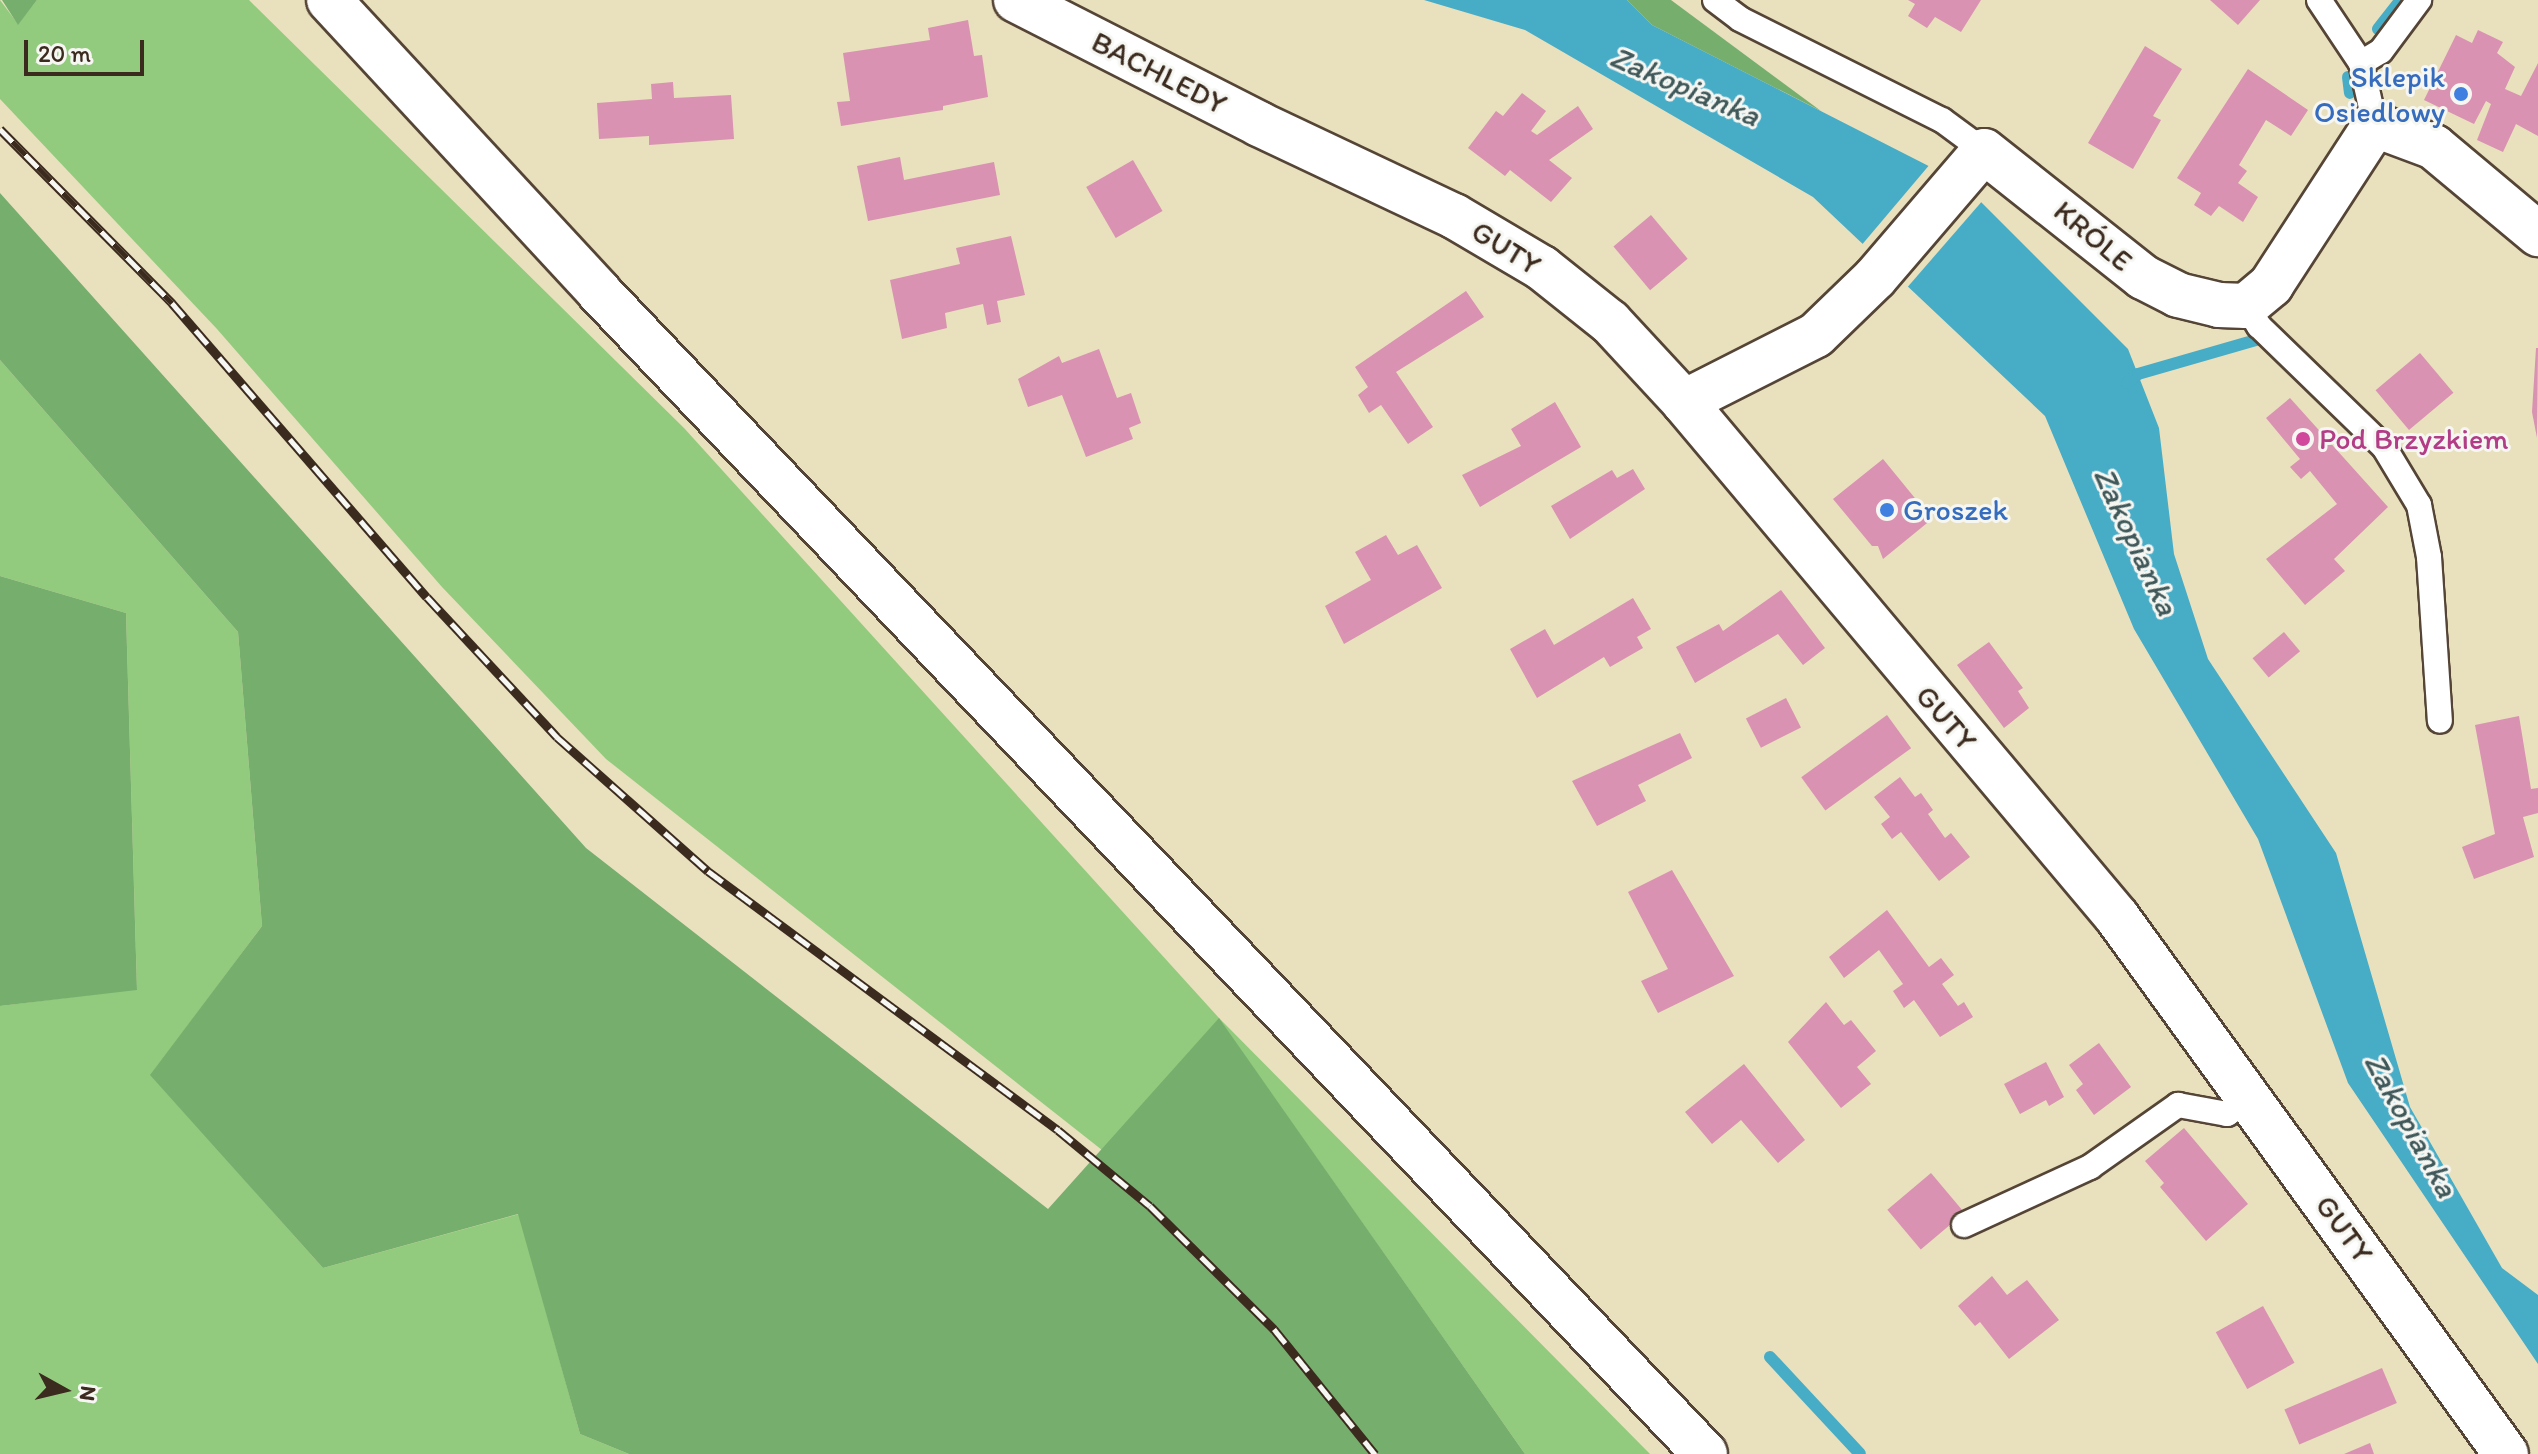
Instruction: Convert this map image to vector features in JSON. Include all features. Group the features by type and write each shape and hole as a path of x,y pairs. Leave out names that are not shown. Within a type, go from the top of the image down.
{"street":[{"path":"329,0 599,292 1705,1454"},
{"name":"BACHLEDY","path":"1016,0 1259,124"},
{"name":"GUTY","path":"1259,124 1454,216 1542,268 1610,322 1684,402 2117,917 2506,1454"},
{"path":"2246,306 2290,259 2375,125 2434,147 2538,234"},
{"path":"1684,402 1816,335 1875,278 1979,156"},
{"name":"KRÓLE","path":"1979,156 2143,277 2193,300 2246,306"}],"lane":[{"path":"1715,0 1740,19 1942,120 1979,156"},
{"path":"2319,0 2361,63 2375,125"},
{"path":"2361,63 2381,51 2419,0"},
{"path":"2246,306 2259,326 2384,447 2419,505 2429,557 2440,721"},
{"path":"1964,1225 2090,1167 2178,1105 2227,1114 2249,1099"}],"green space":[{"path":"0,0 18,24 37,0 249,0 684,428 1219,1018 1650,1454 1525,1454 1219,1019 1102,1150 606,759 442,587 217,329 0,99"},
{"path":"2,0 37,0 18,25"},
{"path":"1627,0 1671,0 1821,111 1652,25"},
{"path":"0,193 586,848 1048,1209 1219,1018 1525,1454 629,1454 580,1434 518,1214 323,1268 150,1075 262,926 238,632 0,360"},
{"path":"0,360 238,632 262,926 151,1075 323,1268 519,1214 580,1434 629,1454 0,1454 0,1006 137,989 126,613 0,576"},
{"path":"0,576 126,613 137,990 0,1006"}],"water":[{"name":"Zakopianka","path":"1424,0 1627,0 1652,25 1962,183 2128,349 2159,428 2174,554 2208,659 2336,853 2410,1107 2502,1268 2538,1295 2538,1364 2348,1083 2258,839 2134,629 2045,416 1813,197 1525,30"}],"pier":[{"path":"1931,163 1964,180 1984,199 1905,290 1860,247"}],"building":[{"path":"1908,0 1981,0 1961,32 1935,17 1927,28 1908,16 1915,4"},
{"path":"2210,0 2260,0 2238,25"},
{"path":"968,20 974,56 982,55 988,97 943,106 943,110 841,126 837,102 850,101 843,53 930,40 928,28"},
{"path":"2478,30 2503,42 2497,53 2515,67 2505,89 2521,96 2538,63 2538,136 2516,124 2503,152 2477,140 2491,104 2486,101 2474,124 2424,100 2456,35 2472,43"},
{"path":"2145,46 2182,69 2153,116 2161,120 2133,169 2088,143"},
{"path":"2248,69 2308,110 2291,136 2266,120 2239,165 2247,171 2238,183 2258,197 2243,222 2219,206 2211,216 2194,205 2201,193 2177,178"},
{"path":"673,82 674,98 731,95 734,139 649,145 649,136 599,139 597,103 652,99 651,84"},
{"path":"1522,93 1546,111 1531,131 1537,135 1578,106 1593,129 1549,160 1572,178 1551,202 1510,170 1505,176 1468,148 1496,111 1503,116"},
{"path":"900,157 904,180 994,162 1000,195 868,221 857,166"},
{"path":"1133,160 1162,211 1116,238 1086,187"},
{"path":"1651,215 1688,259 1650,290 1613,246"},
{"path":"1011,236 1025,295 997,301 1001,322 987,325 983,304 945,313 947,328 902,339 890,280 960,264 956,248"},
{"path":"1466,291 1484,317 1396,372 1433,427 1408,444 1381,405 1369,413 1358,395 1368,387 1355,367"},
{"path":"2538,348 2537,438 2532,412"},
{"path":"1099,349 1117,398 1131,393 1141,423 1129,428 1133,439 1086,457 1062,395 1028,407 1018,379 1059,356 1062,363"},
{"path":"2420,353 2453,393 2409,430 2376,390"},
{"path":"2290,398 2388,507 2334,559 2345,571 2305,605 2266,559 2337,504 2310,471 2301,479 2290,467 2300,459 2266,418"},
{"path":"1555,402 1581,447 1480,507 1462,475 1521,446 1511,429"},
{"path":"1883,459 1932,519 1883,559 1878,546 1872,546 1833,499"},
{"path":"1633,469 1645,489 1570,539 1551,506 1612,470 1617,478"},
{"path":"1386,535 1398,555 1417,545 1442,588 1344,644 1325,606 1371,580 1355,552"},
{"path":"1781,590 1825,648 1803,665 1778,634 1695,683 1676,647 1719,624 1723,631"},
{"path":"1633,598 1651,629 1637,637 1643,648 1610,667 1604,657 1537,698 1510,649 1545,629 1554,645"},
{"path":"2284,632 2300,651 2269,678 2253,658"},
{"path":"1989,642 2023,688 2018,691 2029,708 2004,728 1957,665"},
{"path":"1786,698 1801,727 1761,748 1746,718"},
{"path":"1887,715 1911,748 1825,810 1801,777"},
{"path":"2519,716 2531,789 2538,788 2538,813 2523,817 2534,857 2474,879 2462,847 2495,834 2475,725"},
{"path":"1680,733 1692,758 1638,785 1646,801 1597,826 1572,781"},
{"path":"1900,777 1915,797 1921,793 1933,810 1928,814 1945,838 1951,833 1970,857 1939,881 1901,832 1892,839 1881,824 1890,817 1874,797"},
{"path":"1672,870 1734,976 1658,1013 1641,981 1668,969 1628,892"},
{"path":"1887,910 1929,967 1941,958 1954,975 1942,984 1958,1006 1964,1002 1973,1017 1940,1037 1914,1000 1904,1008 1893,991 1903,984 1879,950 1844,978 1829,957"},
{"path":"1826,1002 1844,1025 1851,1020 1876,1051 1857,1067 1871,1084 1841,1108 1788,1042"},
{"path":"2099,1043 2131,1087 2094,1115 2076,1090 2083,1084 2069,1065"},
{"path":"2046,1062 2064,1097 2049,1106 2046,1100 2020,1114 2004,1084"},
{"path":"1744,1064 1805,1140 1778,1163 1741,1120 1712,1144 1685,1112"},
{"path":"2184,1128 2248,1204 2206,1241 2160,1187 2164,1183 2145,1161"},
{"path":"1931,1173 1964,1213 1921,1249 1887,1210"},
{"path":"1992,1276 2007,1295 2027,1280 2059,1320 2009,1359 1980,1322 1975,1326 1958,1306"},
{"path":"2263,1306 2295,1363 2247,1389 2216,1332"},
{"path":"2382,1368 2397,1403 2299,1444 2284,1409"},
{"path":"2370,1443 2374,1454 2344,1454"}],"waterway":[{"path":"2378,29 2401,0"},
{"path":"2348,77 2350,93"},
{"path":"2127,383 2138,374 2263,338"},
{"path":"1770,1357 1860,1454"}],"railway":[{"path":"0,129 172,303 427,597 557,737 708,871 1058,1130 1150,1206 1274,1329 1375,1454"}],"place":[{"name":"Sklepik Osiedlowy","path":"2461,94"},
{"name":"Pod Brzyzkiem","path":"2303,439"},
{"name":"Groszek","path":"1887,510"}]}
